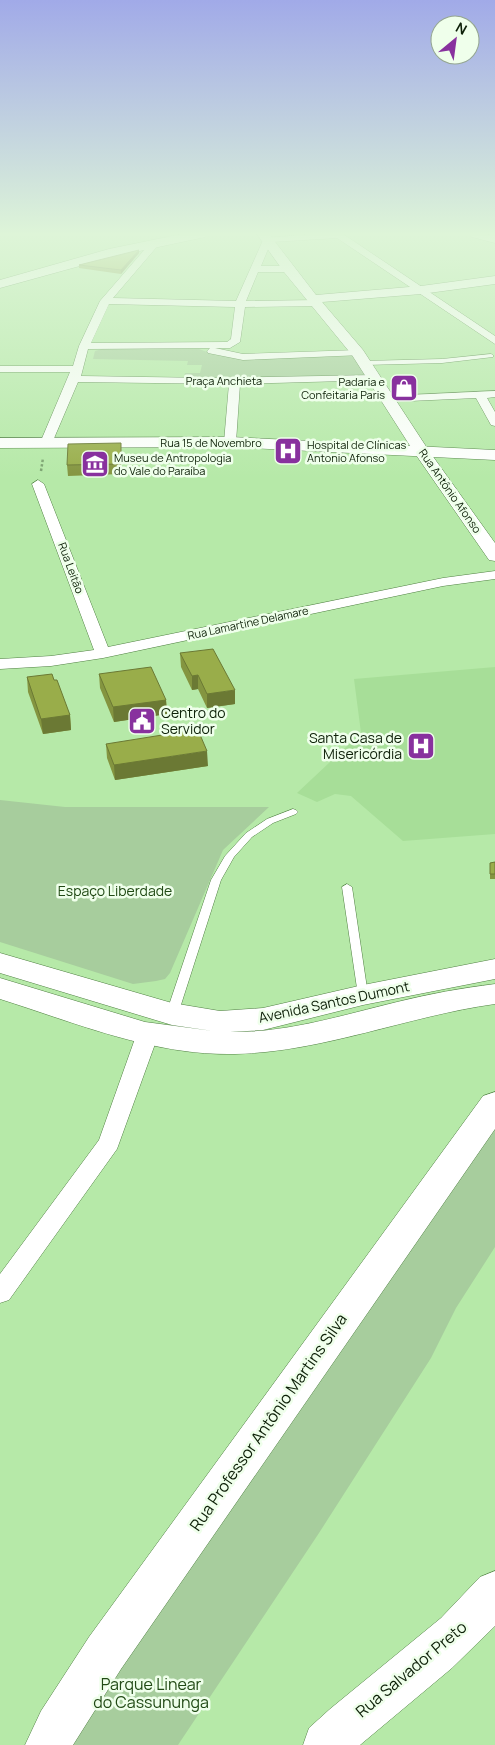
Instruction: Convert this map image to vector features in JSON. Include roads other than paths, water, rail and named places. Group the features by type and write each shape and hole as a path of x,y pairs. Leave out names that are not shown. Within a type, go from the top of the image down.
{"main road":[{"name":"Rua 15 de Novembro","path":"0,442 230,442 495,455"},
{"name":"Avenida Santos Dumont","path":"0,963 109,997 172,1014 220,1022 263,1019 363,995 495,969"},
{"name":"Avenida Santos Dumont","path":"0,988 148,1033 192,1042 236,1043 304,1035 379,1016 495,994"},
{"name":"Rua Professor Antônio Martins Silva","path":"48,1745 57,1727 105,1653 495,1104"},
{"name":"Rua Salvador Preto","path":"326,1745 374,1701 452,1638 495,1592"}],"street":[{"path":"46,443 98,315"},
{"path":"84,346 230,345 236,340 239,315"},
{"name":"Rua Antônio Afonso","path":"327,315 375,378 422,452 495,556"},
{"path":"458,315 495,341"},
{"path":"200,346 217,353 243,357 361,358"},
{"path":"0,369 75,374"},
{"name":"Praça Anchieta","path":"75,374 235,381 375,378"},
{"path":"230,442 235,381"},
{"path":"479,394 495,422"},
{"path":"387,399 495,394"},
{"name":"Rua Leitão","path":"38,484 103,653"},
{"name":"Rua Lamartine Delamare","path":"0,664 51,661 103,653 443,582 495,575"},
{"path":"0,1293 109,1143 148,1033"}],"lane":[{"path":"361,358 442,361 491,356"},
{"path":"172,1014 216,880 230,856 249,835 270,821 293,812"},
{"path":"347,887 363,995"}],"place":[{"name":"Padaria e Confeitaria Paris","path":"404,388"},
{"name":"Hospital de Clínicas Antonio Afonso","path":"288,451"},
{"name":"Museu de Antropologia do Vale do Paraíba","path":"95,464"},
{"name":"Centro do Servidor","path":"142,721"},
{"name":"Santa Casa de Misericórdia","path":"421,746"}],"park label":[{"name":"Espaço Liberdade","path":"115,891"},
{"name":"Parque Linear do Cassununga","path":"151,1693"}]}
